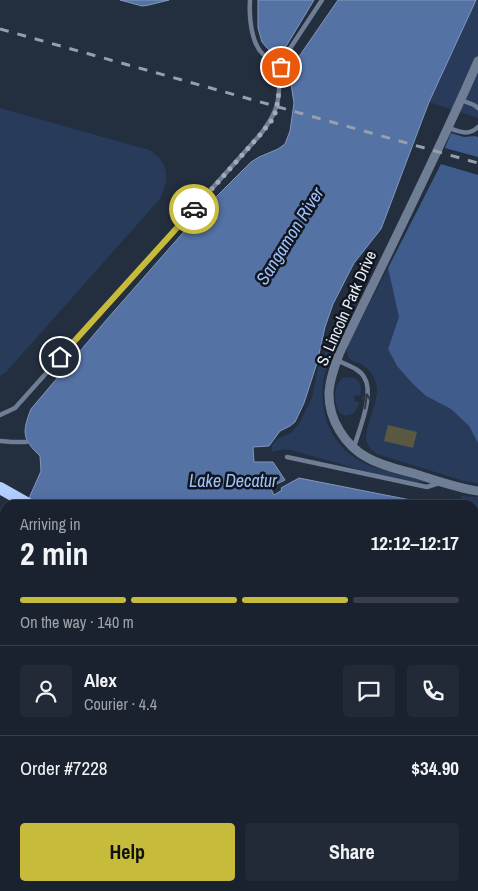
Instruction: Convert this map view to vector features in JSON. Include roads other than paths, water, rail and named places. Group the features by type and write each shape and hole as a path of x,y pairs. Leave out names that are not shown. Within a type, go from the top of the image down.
{"main road":[{"path":"2,489 21,500"}],"street":[{"name":"S. Lincoln Park Drive","path":"478,61 449,128 337,360 330,384 329,400 336,425 344,438 361,454 376,462 478,491"}],"lane":[{"path":"250,0 250,19 254,40 258,48 273,64 279,83"},
{"path":"0,415 15,408 272,120 278,100 281,67 287,53 322,0"},
{"path":"267,57 279,59 287,53"},
{"path":"461,100 478,108"},
{"path":"449,128 469,133 478,127"},
{"path":"337,360 360,372 366,378 368,387 365,411 354,448"},
{"path":"0,441 26,442"},
{"path":"287,457 427,487 441,482"}],"water":[{"path":"120,0 169,0 142,6"},
{"path":"258,0 314,0 285,48 271,52 262,42 258,28"},
{"path":"338,0 476,0 429,102 381,229 354,263 333,304 325,327 317,363 304,403 295,422 280,431 269,446 253,447 254,462 273,462 285,480 270,487 274,495 282,490 281,488 299,478 411,500 28,500 41,471 40,456 30,445 25,435 31,409 203,210 251,162 285,144 290,131 294,103 291,75 298,58"}],"railway":[{"path":"0,29 478,163"}],"water label":[{"name":"Sangamon River","path":"290,236"},
{"name":"Lake Decatur","path":"233,481"}]}
